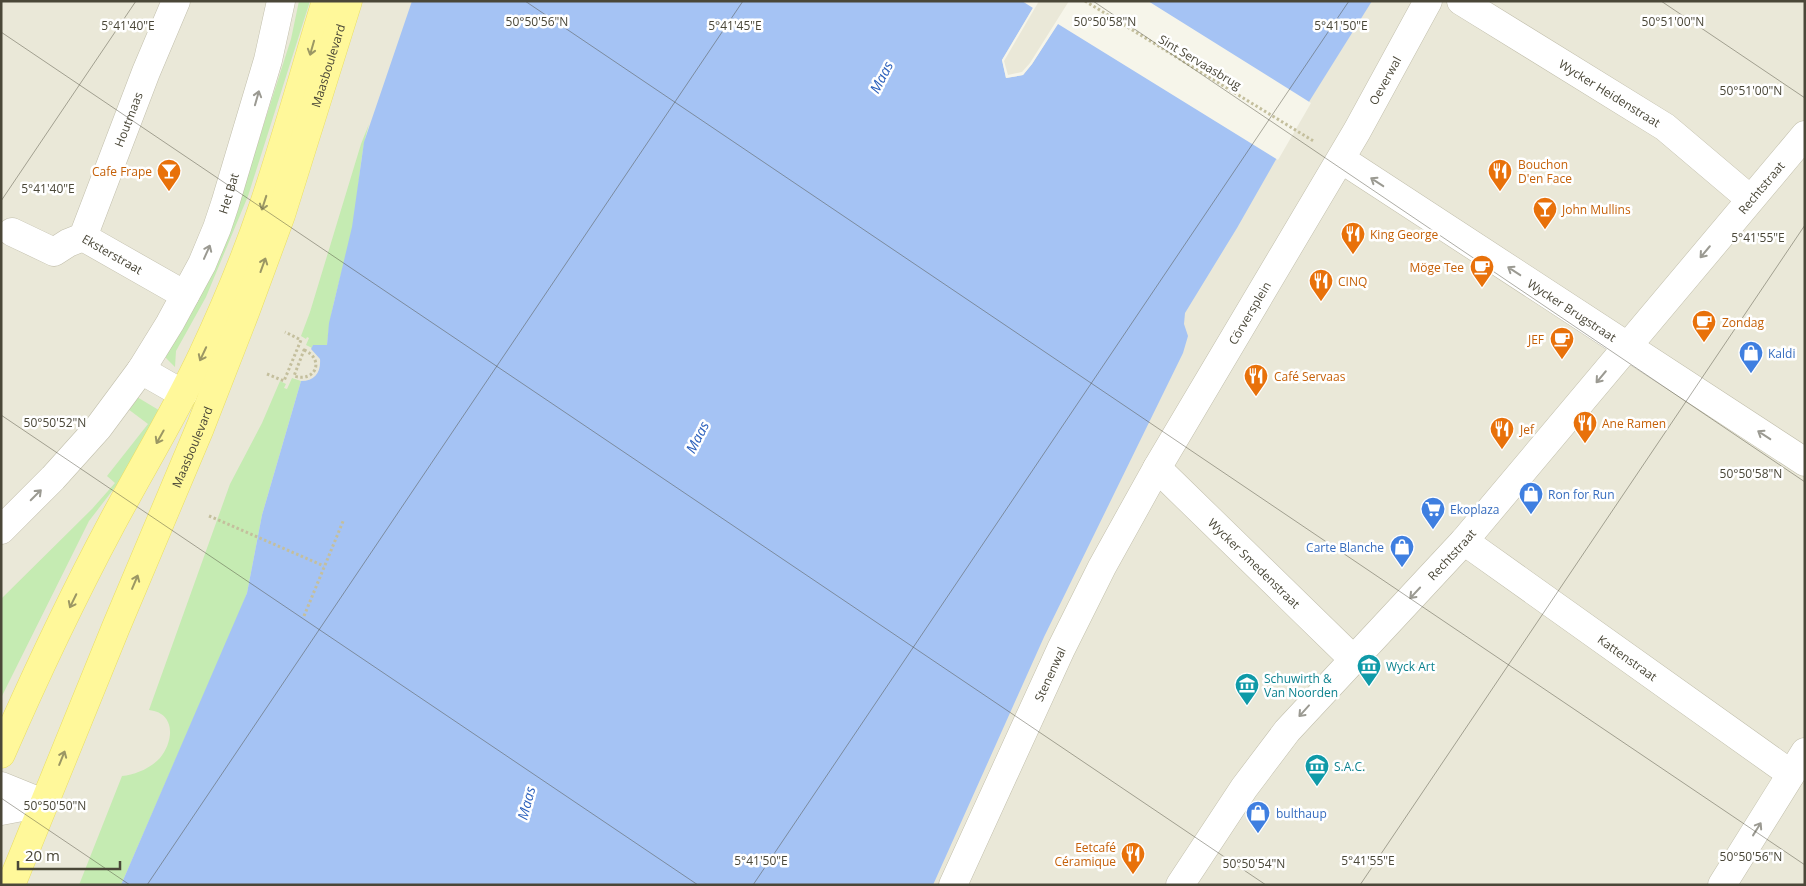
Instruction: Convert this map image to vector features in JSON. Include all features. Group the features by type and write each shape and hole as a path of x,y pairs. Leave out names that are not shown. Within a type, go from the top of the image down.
{"main road":[{"name":"Maasboulevard","path":"1,754 104,538 183,394 240,269 263,208 290,124 326,1"},
{"name":"Maasboulevard","path":"11,885 43,803 200,428 246,310 281,215 348,1"}],"street":[{"name":"Houtmaas","path":"83,237 146,72 176,1"},
{"name":"Het Bat","path":"1,530 53,478 98,428 141,370 170,323 202,264 226,204 268,60 281,1"},
{"name":"Oeverwal","path":"1341,158 1428,1"},
{"name":"Wycker Heidenstraat","path":"1461,1 1665,127 1750,199"},
{"name":"Rechtstraat","path":"1180,885 1228,811 1269,754 1305,709 1464,541 1805,135"},
{"name":"Wycker Brugstraat","path":"1341,158 1805,462"},
{"name":"Cörversplein","path":"1157,468 1341,158"},
{"name":"Eksterstraat","path":"12,232 54,252 68,242 83,237 184,296"},
{"path":"141,370 183,394"},
{"name":"Wycker Smedenstraat","path":"1157,468 1353,658"},
{"name":"Stenenwal","path":"953,885 1061,649 1102,567 1157,468"},
{"name":"Kattenstraat","path":"1464,541 1798,763"},
{"path":"1722,885 1798,763"},
{"path":"1,786 43,803"},
{"path":"1,811 43,803"}],"path":[{"name":"Sint Servaasbrug","path":"1085,1 1307,137"},
{"path":"267,374 284,381 301,340 285,332"},
{"path":"304,350 314,356 316,364 310,376 301,378 294,376 300,362 304,350"},
{"path":"293,359 300,362"},
{"path":"209,516 324,566"},
{"path":"304,616 344,519"}],"shaded area":[{"path":"1,1 1805,1 1805,885 1,885"}],"green space":[{"path":"299,1 310,1 248,196 206,297 176,351 175,367 164,356 246,180 291,39"},
{"path":"369,124 361,162 353,226 334,301 327,346 313,345 312,348 306,345 309,338 307,337 306,339 301,336 361,144"},
{"path":"292,378 301,381 262,515 247,593 239,614 121,885 79,885 122,776 137,773 152,765 160,758 168,744 170,729 168,722 158,712 149,710 230,484 262,423 280,381 286,384 284,388 287,389"},
{"path":"137,397 162,412 119,482 89,521 1,698 1,599 92,509 115,483 107,476 148,424 128,409"}],"water":[{"name":"Maas","path":"412,1 1037,1 1002,60 1006,78 1023,75 1072,1 1372,1 1307,105 1237,228 1185,313 1184,324 1188,336 1183,353 1044,637 933,885 121,885 247,593 262,515 301,381 310,379 318,372 320,359 311,349 313,345 327,345 329,323 352,227 364,142"}],"pier":[{"path":"1022,1 1039,1 1004,61 1008,75 1022,72 1030,63 1069,1 1148,1 1311,103 1278,160 1058,24 1023,75 1006,78 1002,60 1033,8"}],"place":[{"name":"Cafe Frape","path":"169,192"},
{"name":"Bouchon D'en Face","path":"1500,192"},
{"name":"John Mullins","path":"1545,230"},
{"name":"King George","path":"1353,255"},
{"name":"Möge Tee","path":"1482,288"},
{"name":"CINQ","path":"1321,302"},
{"name":"Zondag","path":"1704,343"},
{"name":"JEF","path":"1562,360"},
{"name":"Kaldi","path":"1751,374"},
{"name":"Café Servaas","path":"1256,397"},
{"name":"Ane Ramen","path":"1585,444"},
{"name":"Jef","path":"1502,450"},
{"name":"Ron for Run","path":"1531,515"},
{"name":"Ekoplaza","path":"1433,530"},
{"name":"Carte Blanche","path":"1402,568"},
{"name":"Wyck Art","path":"1369,687"},
{"name":"Schuwirth & Van Noorden","path":"1247,706"},
{"name":"S.A.C.","path":"1317,787"},
{"name":"bulthaup","path":"1258,834"},
{"name":"Eetcafé Céramique","path":"1133,875"}]}
